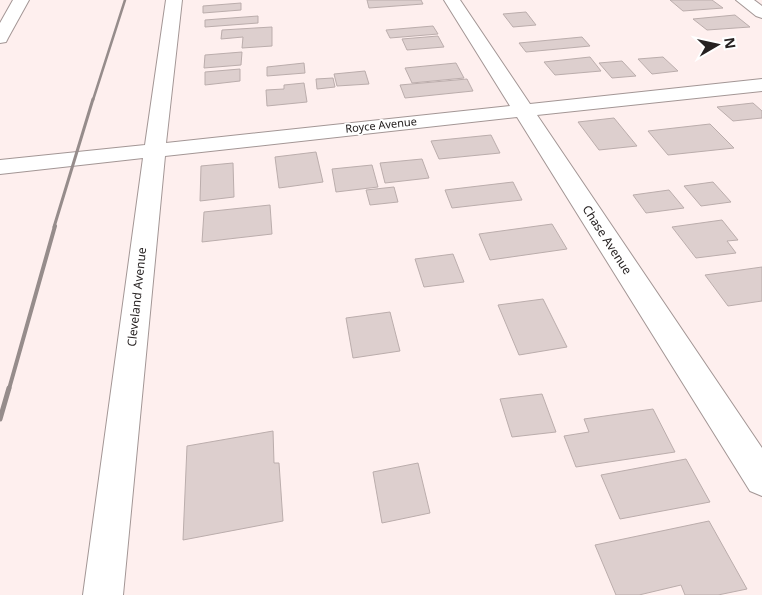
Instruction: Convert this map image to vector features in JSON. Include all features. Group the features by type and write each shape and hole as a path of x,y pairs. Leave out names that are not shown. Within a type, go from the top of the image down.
{"street":[{"path":"0,38 5,22 21,0"},
{"name":"Cleveland Avenue","path":"103,595 154,148 174,0"},
{"name":"Chase Avenue","path":"452,0 762,479"},
{"path":"744,0 762,13"},
{"name":"Royce Avenue","path":"0,167 154,148 762,85"}],"building":[{"path":"367,0 421,0 423,4 369,8"},
{"path":"670,0 712,0 723,8 683,11"},
{"path":"241,3 241,10 203,13 203,6"},
{"path":"526,12 536,25 513,27 503,14"},
{"path":"735,15 750,27 707,30 693,19"},
{"path":"258,16 258,23 205,27 205,20"},
{"path":"433,26 438,34 390,38 386,30"},
{"path":"272,27 272,46 242,48 243,37 221,39 222,30"},
{"path":"438,36 444,47 407,50 402,39"},
{"path":"582,37 590,46 526,52 519,43"},
{"path":"242,52 241,65 204,68 205,55"},
{"path":"590,57 601,71 555,75 544,62"},
{"path":"663,57 678,71 652,74 638,59"},
{"path":"622,61 636,76 612,78 599,63"},
{"path":"304,63 305,73 267,76 267,67"},
{"path":"456,63 464,78 412,83 405,68"},
{"path":"240,69 240,81 205,85 205,72"},
{"path":"365,71 369,84 337,86 334,74"},
{"path":"333,78 335,87 317,89 316,79"},
{"path":"467,79 473,91 405,98 400,85"},
{"path":"304,83 307,102 267,106 266,90 284,89 284,85"},
{"path":"753,103 762,111 762,118 733,121 717,107"},
{"path":"614,118 637,146 599,150 578,122"},
{"path":"710,124 734,148 668,155 648,131"},
{"path":"491,135 500,153 439,159 431,141"},
{"path":"316,152 323,182 279,188 275,157"},
{"path":"422,159 429,178 385,183 380,163"},
{"path":"233,163 234,197 200,201 201,166"},
{"path":"372,165 378,187 336,192 332,169"},
{"path":"513,182 522,200 452,208 445,190"},
{"path":"713,182 731,202 701,206 684,186"},
{"path":"394,187 398,202 370,205 366,190"},
{"path":"669,190 684,208 646,213 633,195"},
{"path":"270,205 272,234 202,242 204,212"},
{"path":"722,220 738,240 727,241 736,253 696,258 672,227"},
{"path":"552,224 567,249 490,260 479,234"},
{"path":"453,254 464,282 424,287 415,259"},
{"path":"762,267 762,301 728,306 705,275"},
{"path":"543,299 567,347 519,355 498,305"},
{"path":"390,312 400,351 353,358 346,318"},
{"path":"542,394 556,432 512,437 500,399"},
{"path":"653,409 675,452 576,467 564,436 589,432 584,419"},
{"path":"273,431 274,463 279,463 283,521 183,540 187,446"},
{"path":"686,459 710,502 620,519 601,475"},
{"path":"418,463 430,513 382,523 373,472"},
{"path":"709,521 747,589 718,595 685,595 681,585 639,595 616,595 595,545"}],"railway":[{"path":"93,100 125,0"},
{"path":"54,227 93,99"},
{"path":"9,389 55,226"},
{"path":"0,419 9,388"}]}
